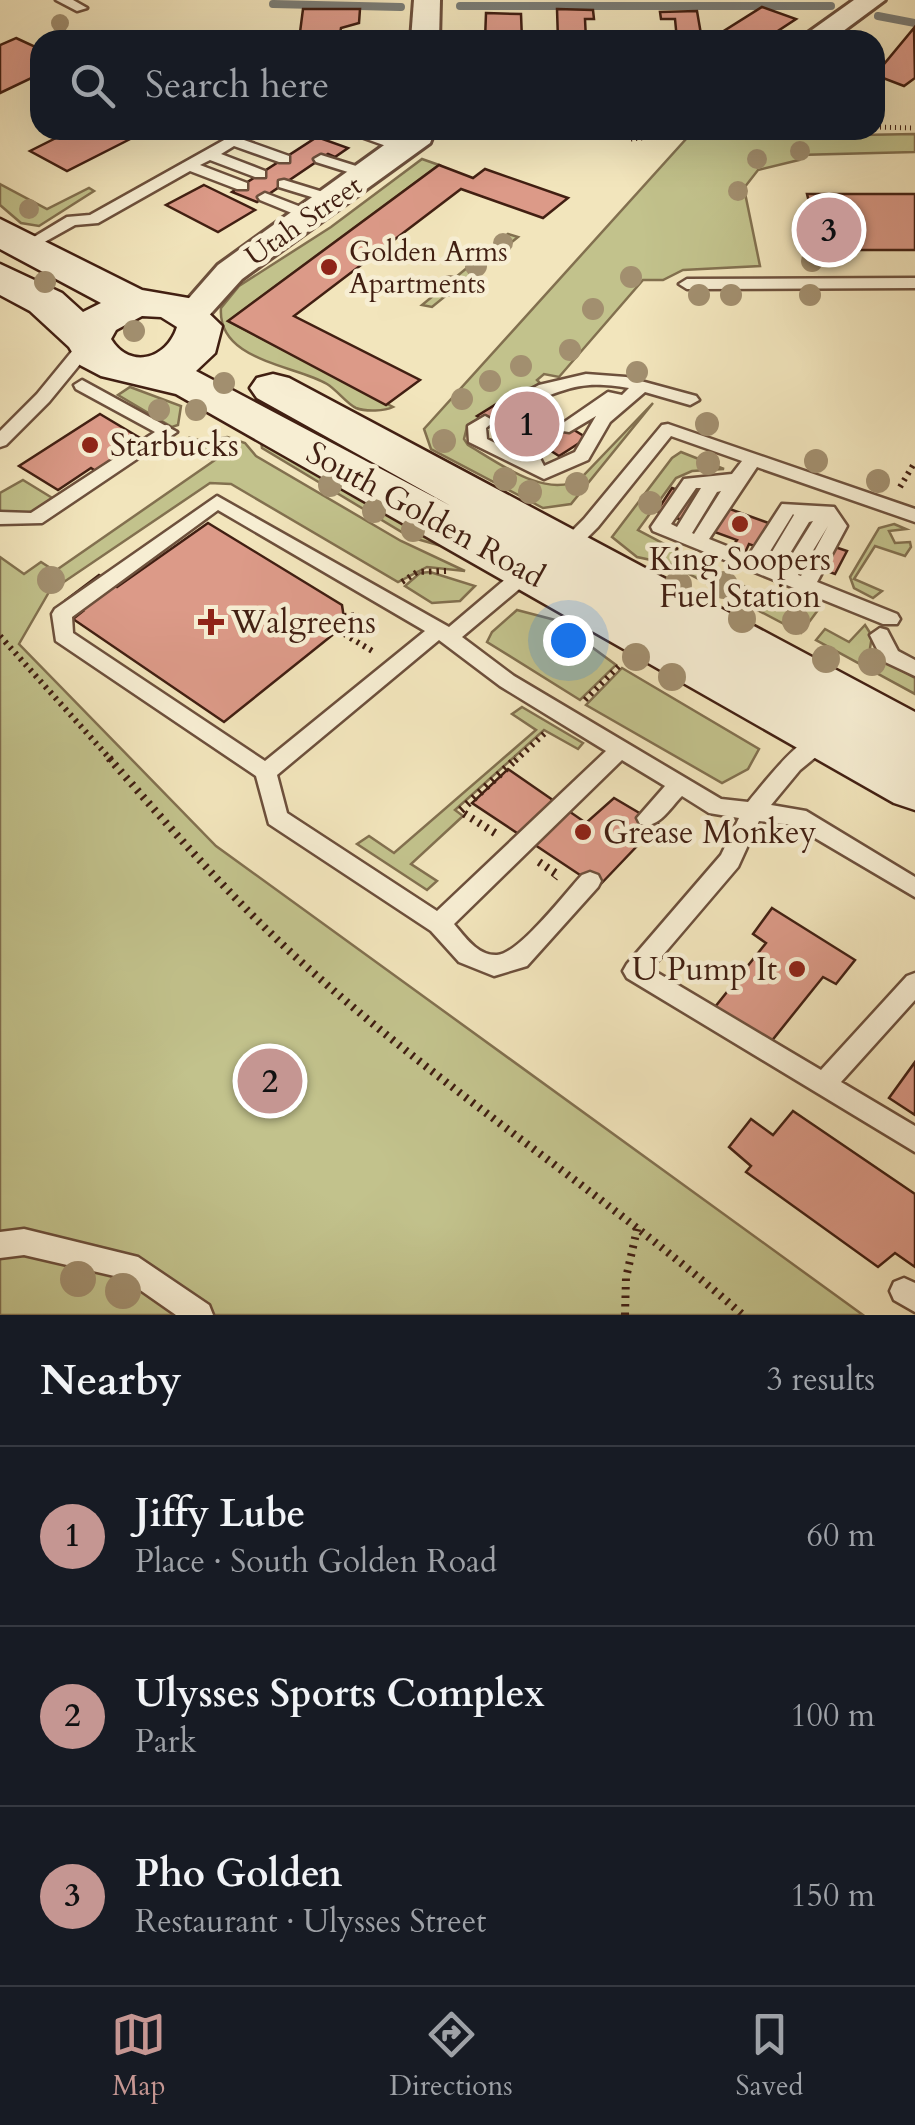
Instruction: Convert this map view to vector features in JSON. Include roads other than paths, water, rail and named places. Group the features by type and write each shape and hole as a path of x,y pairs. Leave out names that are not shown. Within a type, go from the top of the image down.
{"main road":[{"name":"South Golden Road","path":"9,252 171,317 549,559"},
{"name":"South Golden Road","path":"9,252 46,302 102,362 192,384 549,559 843,722 915,787"},
{"path":"105,313 171,317 161,368 102,362 105,313"},
{"name":"South Golden Road","path":"843,722 915,738"}],"street":[{"path":"425,30 426,0"},
{"path":"827,30 872,0"},
{"name":"Utah Street","path":"171,317 366,174"}],"lane":[{"path":"62,0 80,8"},
{"path":"9,252 72,220 93,220 234,140"},
{"path":"255,140 290,155"},
{"path":"364,140 366,174"},
{"path":"342,152 366,174"},
{"path":"210,154 260,174"},
{"path":"314,164 366,174"},
{"path":"189,166 242,186"},
{"path":"284,184 366,174"},
{"path":"265,196 366,174"},
{"path":"687,284 915,283"},
{"path":"43,398 102,362"},
{"path":"0,440 43,398 102,362"},
{"path":"0,518 35,519 168,432 102,362"},
{"path":"563,423 625,381"},
{"path":"485,421 477,426 478,442 544,474 582,456 625,381"},
{"path":"523,399 543,387 625,381 690,400"},
{"path":"266,772 444,634 549,559 668,429 915,516"},
{"path":"523,463 536,442"},
{"path":"697,542 710,488 737,479 754,459"},
{"path":"737,479 690,482 660,527 779,574 885,627 890,656 915,669"},
{"path":"697,542 744,498 737,479"},
{"path":"779,574 838,526 828,511 834,488"},
{"path":"590,882 518,959 494,966 466,955 440,924 277,818 266,772 63,636 62,614 217,502 444,634 507,682 717,808 798,817 915,888"},
{"path":"779,574 802,517 828,511"},
{"path":"843,722 793,764 753,811 730,861 635,971 915,1140"},
{"path":"440,924 621,749"},
{"path":"648,818 680,784"},
{"path":"825,1083 915,983"},
{"path":"0,1245 24,1242 129,1266 199,1315"}],"waterway":[{"path":"273,4 401,7"},
{"path":"460,6 831,6"},
{"path":"878,16 915,23"}],"place":[{"name":"Pho Golden","path":"829,230"},
{"name":"Golden Arms Apartments","path":"329,267"},
{"name":"Jiffy Lube","path":"527,424"},
{"name":"Starbucks","path":"90,445"},
{"name":"King Soopers Fuel Station","path":"740,524"},
{"name":"Walgreens","path":"211,622"},
{"name":"Grease Monkey","path":"583,832"},
{"name":"U Pump It","path":"797,969"},
{"name":"Ulysses Sports Complex","path":"270,1081"}]}
